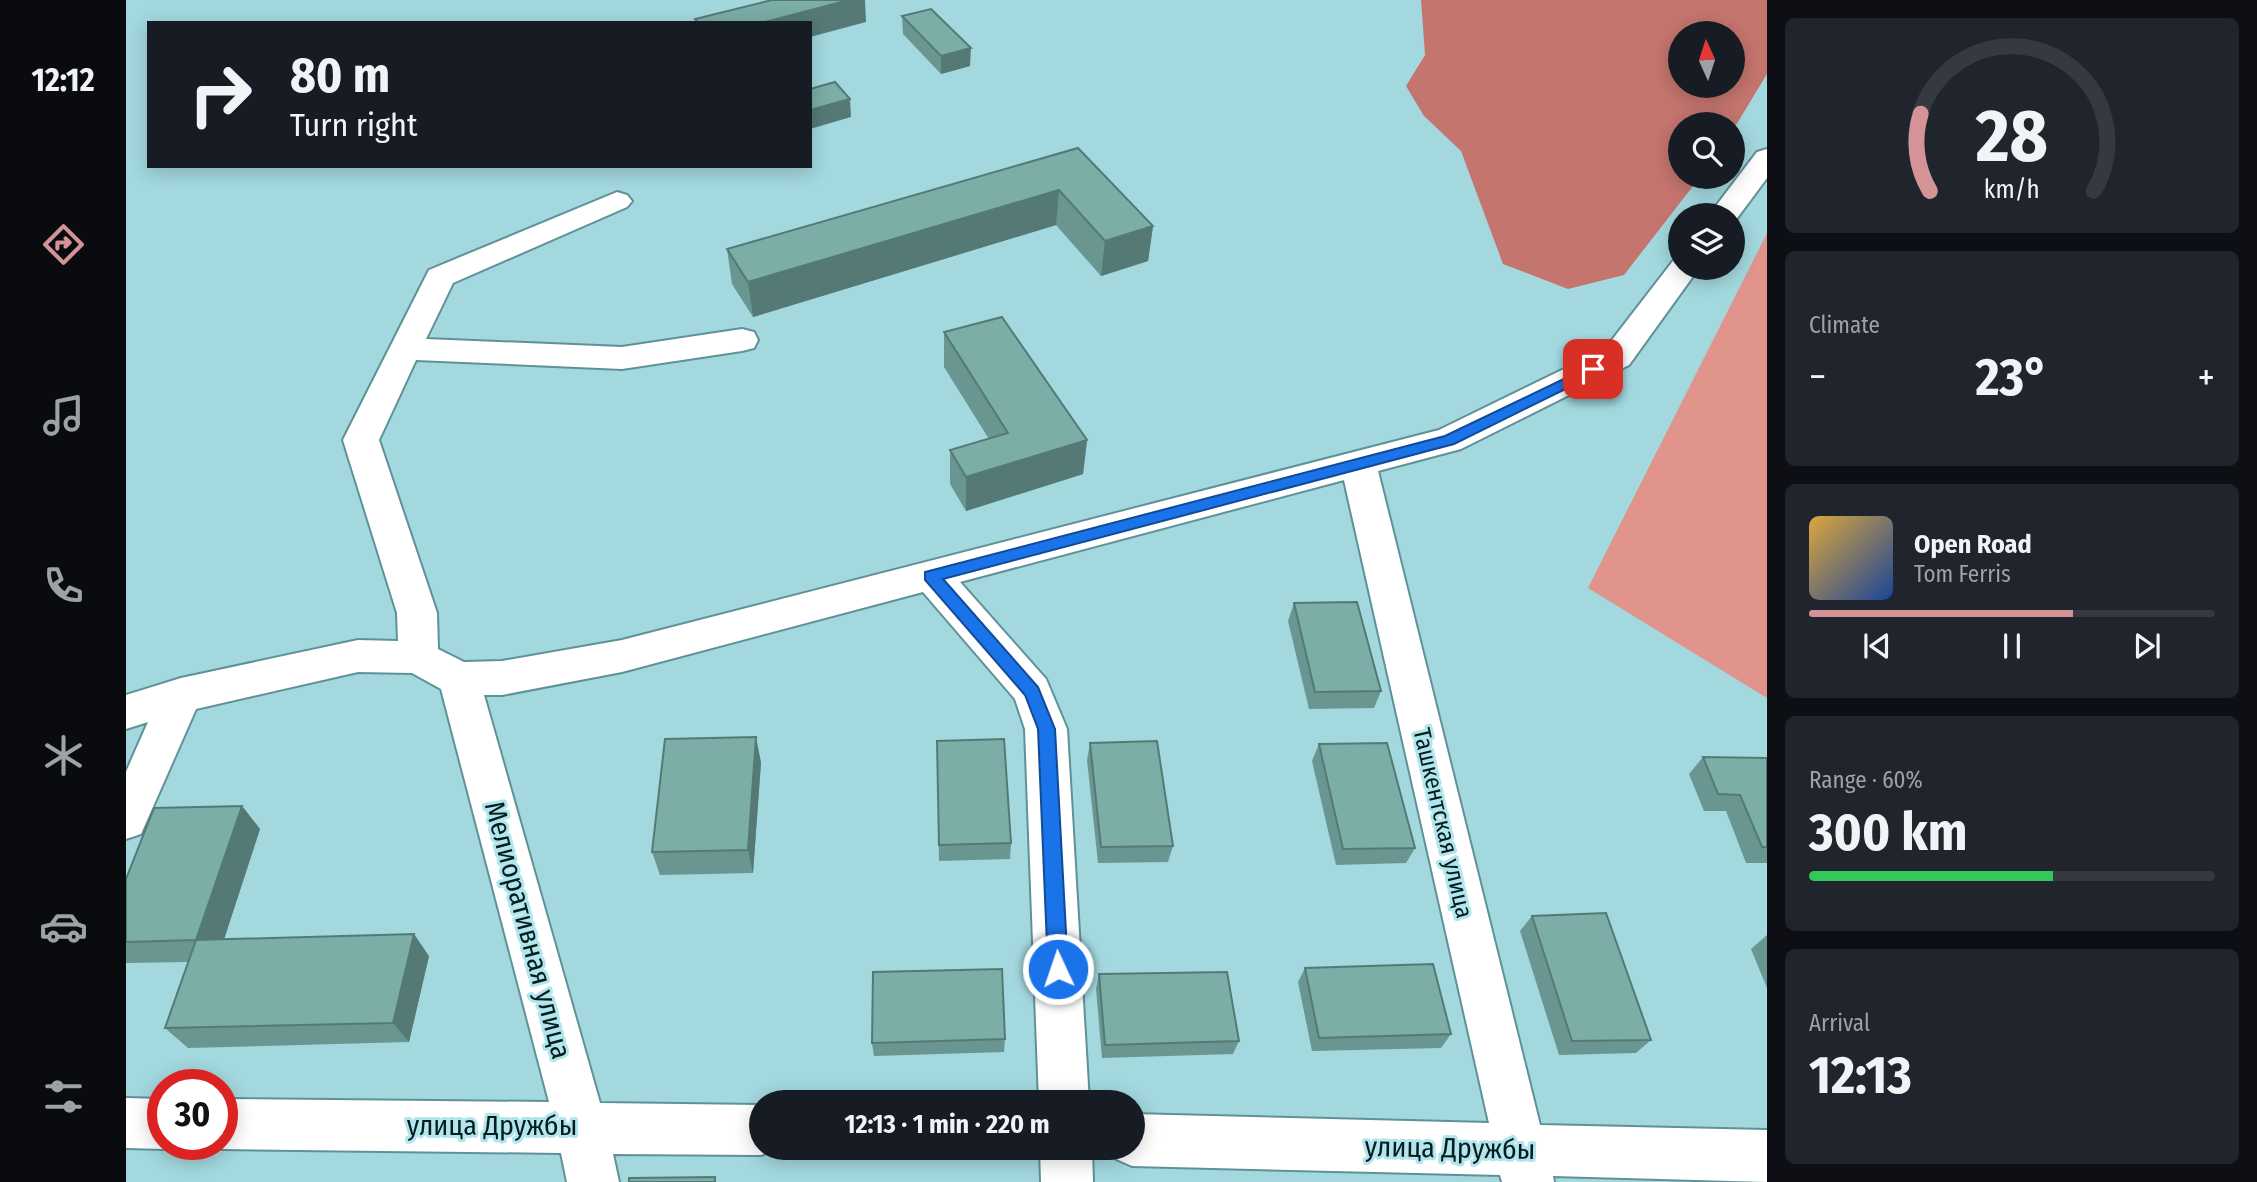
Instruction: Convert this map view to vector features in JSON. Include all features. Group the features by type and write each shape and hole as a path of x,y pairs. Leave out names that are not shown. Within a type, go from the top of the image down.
{"street":[{"path":"1733,203 1767,158"},
{"path":"418,657 418,613 361,440 440,277 617,201"},
{"path":"126,712 181,695 358,656 418,657 459,680 502,678 622,656 1449,440 1616,357 1675,280"},
{"path":"406,349 622,358 742,340"},
{"name":"Ташкентская улица","path":"1358,464 1525,1166"},
{"path":"931,576 1032,691 1046,729 1063,1090"},
{"name":"Мелиоративная улица","path":"459,680 581,1126 593,1182"},
{"path":"126,820 181,695"},
{"path":"126,1123 147,1124"},
{"name":"улица Дружбы","path":"238,1124 749,1130"},
{"name":"улица Дружбы","path":"1145,1141 1525,1166 1767,1156"},
{"path":"1066,1160 1067,1182"}],"shaded area":[{"path":"1421,0 1767,0 1767,74 1744,112 1668,112 1668,189 1691,189 1680,203 1668,203 1668,218 1624,275 1568,289 1503,264 1461,151 1424,116 1406,86 1425,55"},
{"path":"1767,233 1767,698 1588,588"}],"building":[{"path":"772,0 849,0 769,21 695,19"},
{"path":"931,9 971,48 941,56 902,16"},
{"path":"835,82 850,99 812,109 812,88"},
{"path":"1078,148 1153,226 1105,241 1059,190 748,282 727,249"},
{"path":"1002,317 1087,440 966,477 950,450 1008,433 944,332"},
{"path":"1357,602 1381,691 1315,692 1294,603"},
{"path":"756,737 748,850 652,852 665,739"},
{"path":"1004,739 1011,843 939,845 937,741"},
{"path":"1157,741 1173,846 1101,847 1090,743"},
{"path":"1387,743 1415,848 1343,849 1319,744"},
{"path":"1703,757 1767,758 1767,847 1762,847 1740,795 1718,794"},
{"path":"242,806 196,940 126,942 126,879 154,808"},
{"path":"1606,913 1651,1040 1572,1041 1532,916"},
{"path":"414,934 393,1023 165,1028 196,940"},
{"path":"1433,964 1451,1034 1319,1038 1305,968"},
{"path":"1002,969 1005,1039 872,1043 873,972"},
{"path":"1227,972 1239,1041 1105,1045 1099,974"},
{"path":"715,1177 715,1182 629,1182 629,1178"}],"route":[{"path":"1058,969 1046,729 1032,691 931,576 1449,440 1593,369"}]}
